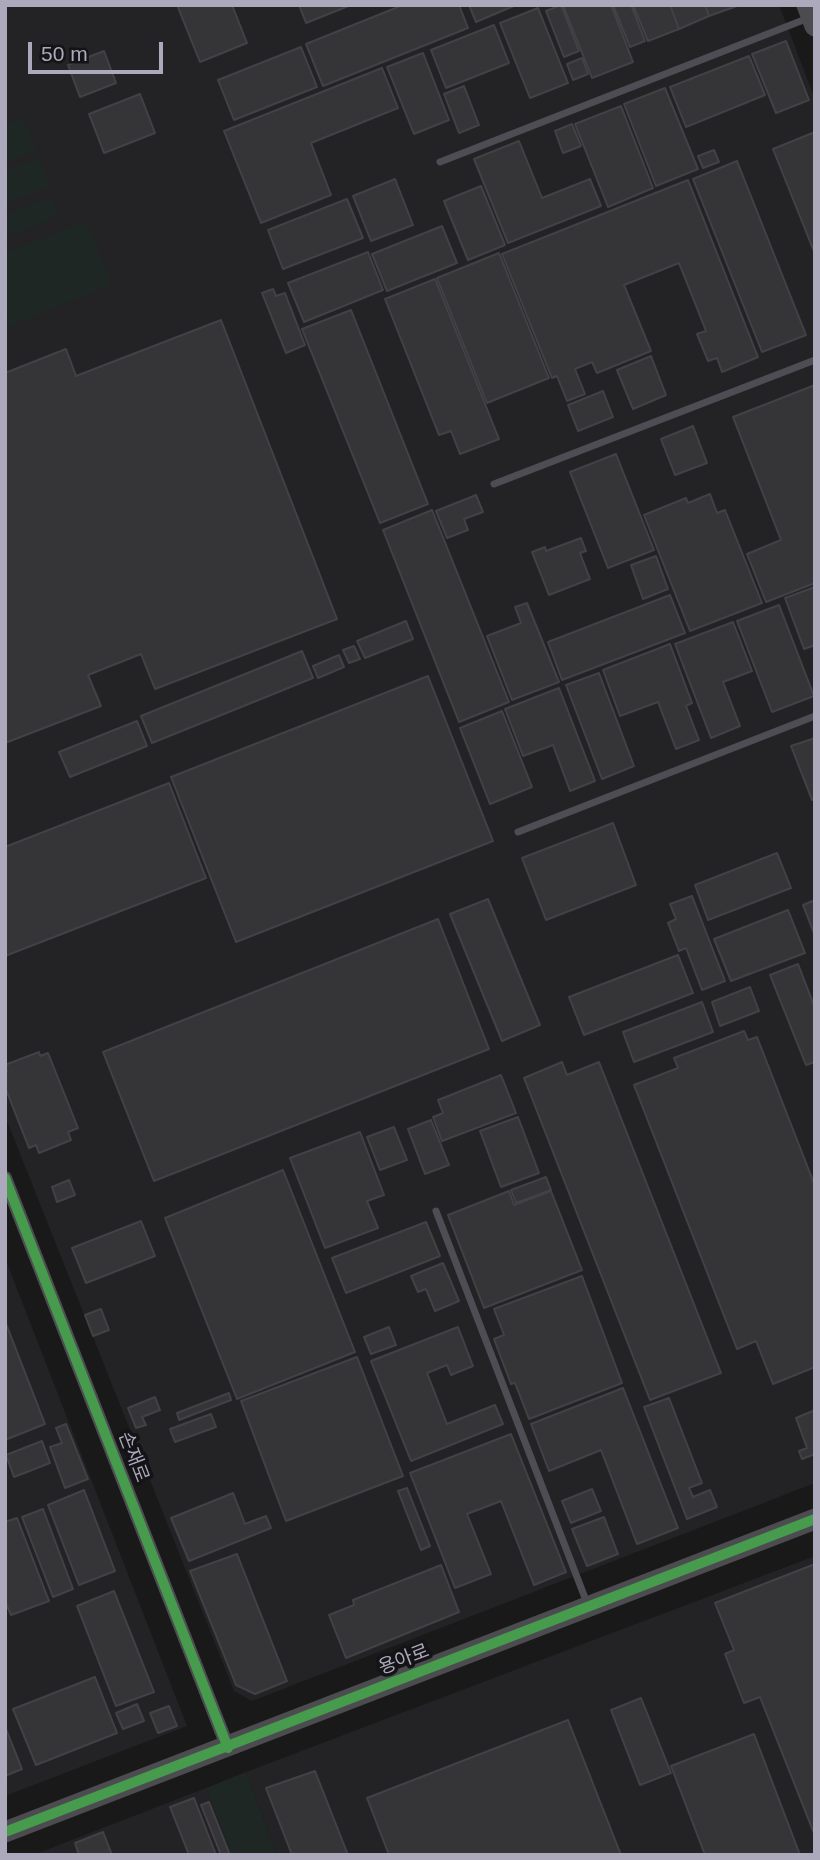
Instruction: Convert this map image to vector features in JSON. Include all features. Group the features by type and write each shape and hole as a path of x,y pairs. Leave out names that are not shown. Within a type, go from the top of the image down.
{"street":[{"name":"손재로","path":"5,1178 228,1748"},
{"name":"용아로","path":"5,1832 815,1519"}],"lane":[{"path":"440,162 811,16"},
{"path":"494,484 815,360"},
{"path":"518,832 815,716"},
{"path":"436,1211 589,1607"}],"shaded area":[{"path":"5,5 779,5 815,99 815,1483 252,1701 234,1691 5,1116"},
{"path":"24,119 36,150 5,162 5,126"},
{"path":"39,158 50,186 5,204 5,171"},
{"path":"51,197 59,216 5,237 5,215"},
{"path":"86,221 112,285 10,326 5,314 5,253"},
{"path":"5,1258 187,1726 5,1796"},
{"path":"815,1556 815,1855 277,1855 246,1772"},
{"path":"246,1772 277,1855 232,1855 206,1788"},
{"path":"206,1788 232,1855 33,1855"}],"building":[{"path":"177,5 232,5 247,43 200,62"},
{"path":"299,5 351,5 306,23"},
{"path":"403,5 459,5 468,28 323,86 306,44"},
{"path":"469,5 516,5 476,22"},
{"path":"561,5 579,51 564,57 546,11"},
{"path":"563,5 611,5 633,62 592,78"},
{"path":"613,5 631,5 645,41 630,47"},
{"path":"633,5 670,5 679,29 648,41"},
{"path":"670,5 705,5 709,16 679,29"},
{"path":"705,5 737,5 737,6 709,16"},
{"path":"538,8 568,83 530,98 500,23"},
{"path":"494,25 509,63 446,88 431,50"},
{"path":"786,41 809,100 776,113 752,54"},
{"path":"301,47 317,87 234,120 218,80"},
{"path":"104,51 116,83 80,97 68,65"},
{"path":"423,53 449,120 414,134 387,67"},
{"path":"749,56 765,95 686,127 670,87"},
{"path":"582,58 588,74 573,80 567,64"},
{"path":"382,68 398,108 311,143 331,195 261,223 224,131"},
{"path":"464,86 479,125 459,133 444,94"},
{"path":"665,88 698,169 656,186 624,104"},
{"path":"140,94 155,133 104,153 89,114"},
{"path":"621,106 653,188 608,207 575,124"},
{"path":"572,124 581,146 563,153 555,131"},
{"path":"815,132 815,254 773,149"},
{"path":"519,141 542,198 590,179 601,206 508,243 474,159"},
{"path":"714,150 719,162 703,168 698,156"},
{"path":"737,161 806,335 762,352 693,179"},
{"path":"395,179 413,225 371,241 353,196"},
{"path":"688,180 758,357 722,372 717,358 708,361 697,334 706,331 679,263 624,285 651,351 597,373 592,362 575,369 585,394 567,401 557,376 552,378 502,254"},
{"path":"481,186 505,245 468,260 444,201"},
{"path":"347,199 363,238 283,269 268,230"},
{"path":"442,226 457,263 387,291 372,254"},
{"path":"368,252 383,290 304,322 288,283"},
{"path":"499,253 549,378 487,403 437,278"},
{"path":"435,279 499,439 460,454 451,431 439,435 385,299"},
{"path":"273,289 276,296 285,293 305,345 286,353 262,293"},
{"path":"351,310 428,504 380,523 302,329"},
{"path":"221,320 337,619 155,689 141,654 88,675 101,706 5,743 5,373 66,349 76,376"},
{"path":"651,356 666,395 633,409 617,370"},
{"path":"815,385 815,583 766,602 747,554 781,540 733,417"},
{"path":"603,391 613,417 578,431 568,405"},
{"path":"693,426 707,463 675,475 661,439"},
{"path":"616,454 654,550 608,568 570,472"},
{"path":"710,494 717,513 725,510 762,603 690,631 644,515 686,498 688,503"},
{"path":"476,495 483,512 464,519 468,530 447,538 436,511"},
{"path":"432,510 509,702 459,722 383,530"},
{"path":"581,538 586,551 580,553 590,579 549,595 532,552 545,547 546,551"},
{"path":"656,556 668,589 643,599 631,565"},
{"path":"815,587 815,645 804,649 785,598"},
{"path":"670,595 685,633 562,680 548,642"},
{"path":"527,603 559,682 512,700 487,636 521,623 515,607"},
{"path":"779,605 814,696 772,712 737,621"},
{"path":"406,621 413,639 365,658 357,641"},
{"path":"733,622 752,671 723,682 740,726 711,738 675,644"},
{"path":"670,644 692,703 686,706 699,740 676,749 658,702 620,716 603,670"},
{"path":"354,646 360,659 349,663 343,650"},
{"path":"302,651 313,678 152,743 141,716"},
{"path":"339,655 344,667 318,678 313,666"},
{"path":"599,673 634,766 602,779 566,685"},
{"path":"428,676 493,841 236,942 171,777"},
{"path":"559,688 595,781 570,791 553,745 523,756 505,709"},
{"path":"502,711 532,787 490,804 460,728"},
{"path":"137,721 147,746 70,777 59,752"},
{"path":"815,738 815,799 812,800 791,746"},
{"path":"169,783 206,878 5,956 5,847"},
{"path":"613,823 636,885 546,920 522,858"},
{"path":"777,853 791,888 708,920 695,885"},
{"path":"692,896 725,981 702,990 686,948 679,951 668,923 676,919 670,904"},
{"path":"488,899 540,1025 502,1041 450,914"},
{"path":"815,900 815,936 803,905"},
{"path":"788,910 805,953 731,981 714,939"},
{"path":"438,919 489,1049 154,1181 103,1052"},
{"path":"678,955 693,993 584,1035 569,997"},
{"path":"798,964 815,1008 815,1062 806,1065 770,975"},
{"path":"750,987 759,1011 720,1026 712,1002"},
{"path":"702,1002 713,1032 634,1062 623,1032"},
{"path":"744,1031 748,1040 757,1037 815,1186 815,1367 773,1384 756,1341 737,1349 634,1085 678,1068 674,1058"},
{"path":"39,1052 40,1056 48,1053 78,1128 68,1132 71,1140 39,1153 36,1145 29,1148 5,1087 5,1065"},
{"path":"562,1062 567,1075 599,1062 721,1373 650,1400 524,1078"},
{"path":"501,1075 516,1113 442,1141 433,1117 443,1113 438,1100"},
{"path":"518,1117 539,1173 501,1187 480,1131"},
{"path":"431,1120 449,1165 425,1174 408,1129"},
{"path":"394,1127 407,1160 380,1170 367,1137"},
{"path":"360,1132 384,1195 367,1201 378,1228 325,1248 290,1158"},
{"path":"283,1170 355,1352 237,1399 165,1218"},
{"path":"546,1177 551,1190 516,1203 511,1190"},
{"path":"69,1180 75,1195 57,1202 52,1187"},
{"path":"509,1191 514,1205 551,1191 582,1270 484,1308 448,1215"},
{"path":"141,1221 155,1256 86,1283 72,1248"},
{"path":"426,1222 440,1256 346,1293 332,1258"},
{"path":"443,1263 459,1301 435,1311 426,1289 418,1292 411,1276"},
{"path":"582,1276 622,1383 529,1419 515,1383 511,1384 494,1339 504,1335 494,1309"},
{"path":"101,1309 109,1330 93,1336 85,1315"},
{"path":"5,1321 45,1424 5,1440"},
{"path":"389,1327 396,1345 371,1354 364,1337"},
{"path":"458,1327 473,1366 451,1375 447,1365 427,1373 447,1424 495,1405 503,1424 411,1461 371,1361"},
{"path":"357,1357 403,1476 286,1521 241,1401"},
{"path":"623,1388 678,1528 637,1544 601,1450 549,1471 531,1424"},
{"path":"229,1393 231,1400 179,1420 177,1413"},
{"path":"155,1397 160,1410 142,1417 146,1425 136,1428 128,1408"},
{"path":"669,1398 702,1483 689,1488 693,1497 710,1490 717,1507 687,1519 644,1407"},
{"path":"815,1410 815,1454 802,1459 799,1451 807,1448 796,1418"},
{"path":"211,1414 216,1427 175,1442 170,1429"},
{"path":"66,1424 88,1479 65,1488 50,1447 62,1443 56,1428"},
{"path":"511,1434 566,1572 534,1585 501,1501 467,1514 491,1574 455,1588 410,1473"},
{"path":"42,1441 50,1463 14,1477 6,1455"},
{"path":"407,1488 430,1546 421,1550 398,1491"},
{"path":"592,1489 601,1511 571,1523 562,1501"},
{"path":"84,1490 115,1571 79,1585 48,1505"},
{"path":"233,1493 245,1524 266,1516 271,1528 189,1561 171,1518"},
{"path":"43,1509 73,1589 53,1597 22,1517"},
{"path":"604,1517 618,1554 587,1566 572,1529"},
{"path":"17,1518 49,1601 11,1615 5,1601 5,1522"},
{"path":"237,1554 287,1681 255,1694 236,1685 190,1571"},
{"path":"815,1564 815,1836 760,1697 744,1703 725,1654 734,1650 715,1603"},
{"path":"441,1565 459,1612 346,1658 329,1615 354,1605 353,1600"},
{"path":"114,1591 154,1692 116,1706 77,1606"},
{"path":"95,1677 117,1733 36,1765 13,1709"},
{"path":"641,1698 671,1773 640,1785 611,1710"},
{"path":"137,1704 144,1721 123,1729 116,1713"},
{"path":"169,1706 177,1726 158,1733 150,1713"},
{"path":"568,1720 621,1855 389,1855 367,1798"},
{"path":"5,1730 22,1769 5,1776"},
{"path":"754,1734 800,1855 705,1855 671,1766"},
{"path":"315,1771 348,1855 292,1855 266,1788"},
{"path":"194,1798 216,1855 189,1855 170,1807"},
{"path":"209,1802 230,1855 221,1855 201,1805"},
{"path":"103,1832 112,1855 79,1855 75,1843"}],"cycle path":[{"path":"5,1178 228,1748"},
{"path":"5,1832 815,1519"}]}
